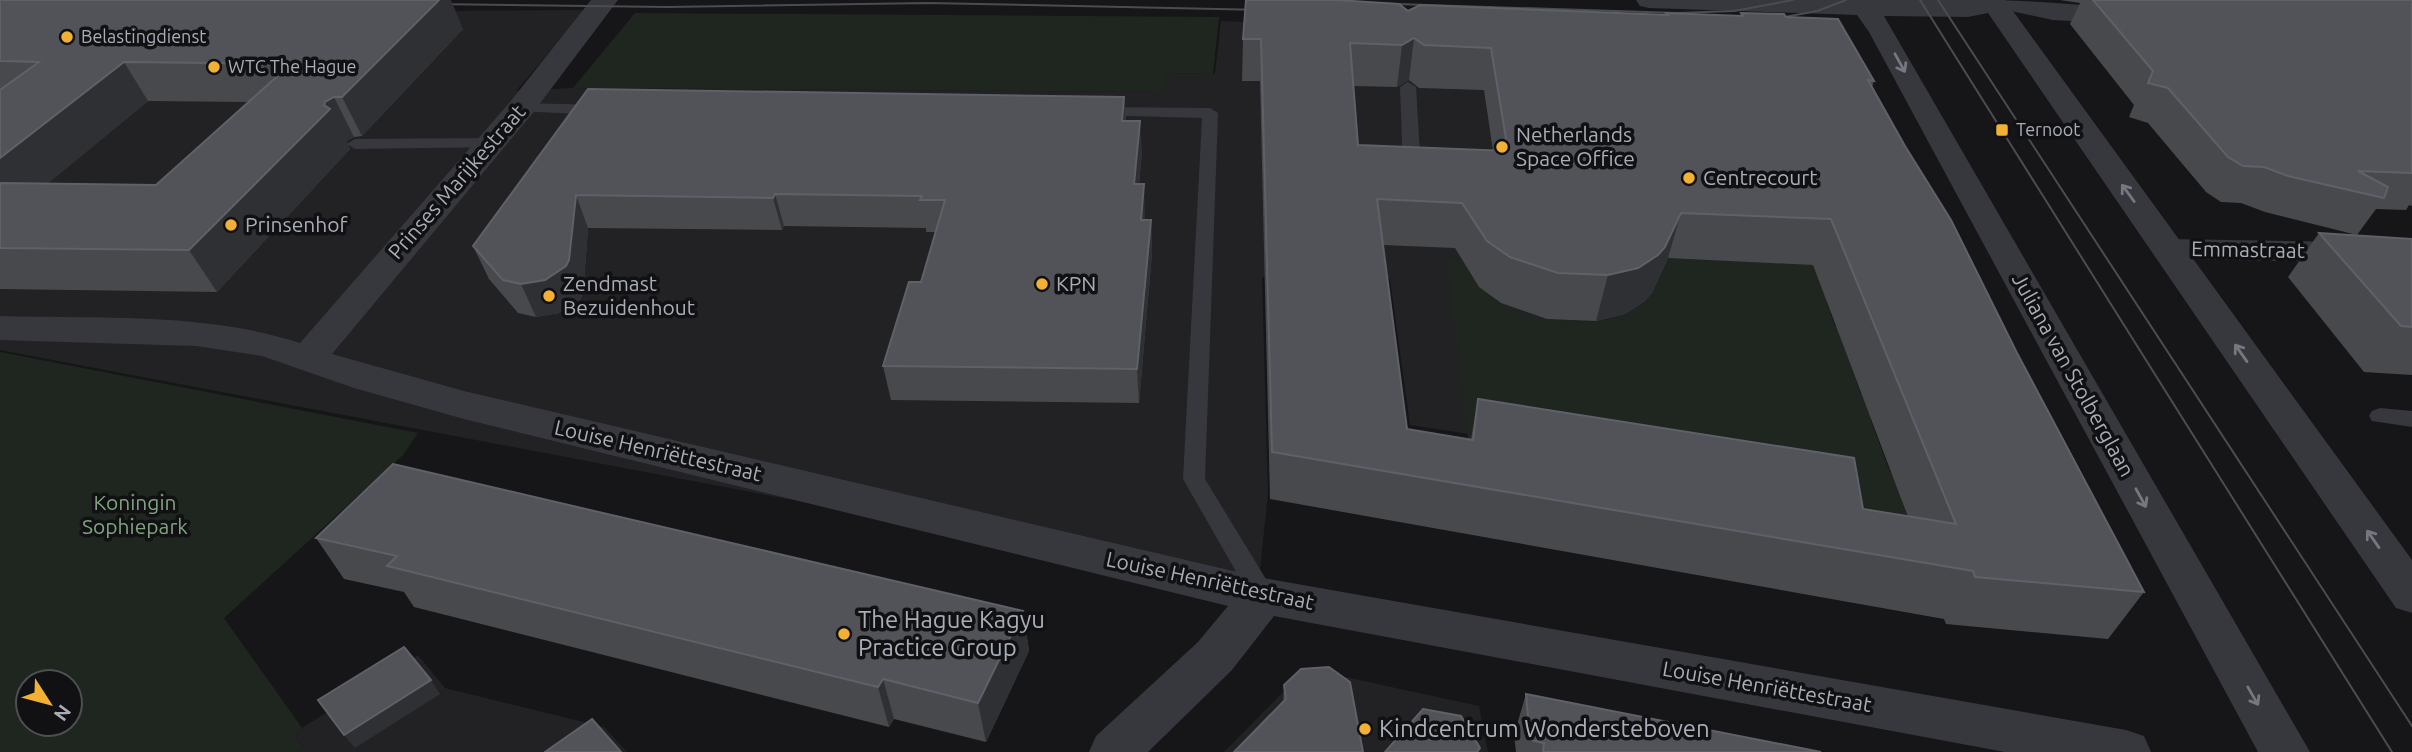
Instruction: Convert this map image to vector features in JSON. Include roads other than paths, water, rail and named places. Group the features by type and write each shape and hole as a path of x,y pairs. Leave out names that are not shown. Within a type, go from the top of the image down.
{"street":[{"name":"Prinses Marijkestraat","path":"306,360 521,108 605,0"},
{"path":"1649,0 1861,3 1968,9 1993,0 2053,12 2150,16"},
{"path":"1993,0 2412,595"},
{"name":"Juliana van Stolberglaan","path":"1861,3 1882,32 2169,550 2285,752"},
{"name":"Emmastraat","path":"2168,249 2412,253"},
{"name":"Louise Henriëttestraat","path":"0,328 196,334 267,345 306,360 477,408 1263,596 2126,752"},
{"path":"1114,752 1214,656 1263,596"}],"lane":[{"path":"1408,87 1412,170"},
{"path":"521,108 614,110"},
{"path":"1085,112 1210,113 1194,480 1263,596"},
{"path":"355,144 490,143"},
{"path":"2380,416 2412,419"}],"tram line":[{"path":"1367,3 1677,13 1734,11 1793,0"},
{"path":"1768,20 1817,11 1846,0"},
{"path":"1920,0 2392,752"},
{"path":"1938,0 2412,726"},
{"path":"432,4 668,7 928,3 1265,10"}],"place":[{"name":"Belastingdienst","path":"67,37"},
{"name":"WTC The Hague","path":"214,67"},
{"name":"Ternoot","path":"2002,130"},
{"name":"Netherlands Space Office","path":"1502,147"},
{"name":"Centrecourt","path":"1689,178"},
{"name":"Prinsenhof","path":"231,225"},
{"name":"KPN","path":"1042,284"},
{"name":"Zendmast Bezuidenhout","path":"549,296"},
{"name":"The Hague Kagyu Practice Group","path":"844,634"},
{"name":"Kindcentrum Wondersteboven","path":"1365,729"}],"park label":[{"name":"Koningin Sophiepark","path":"135,515"}]}
